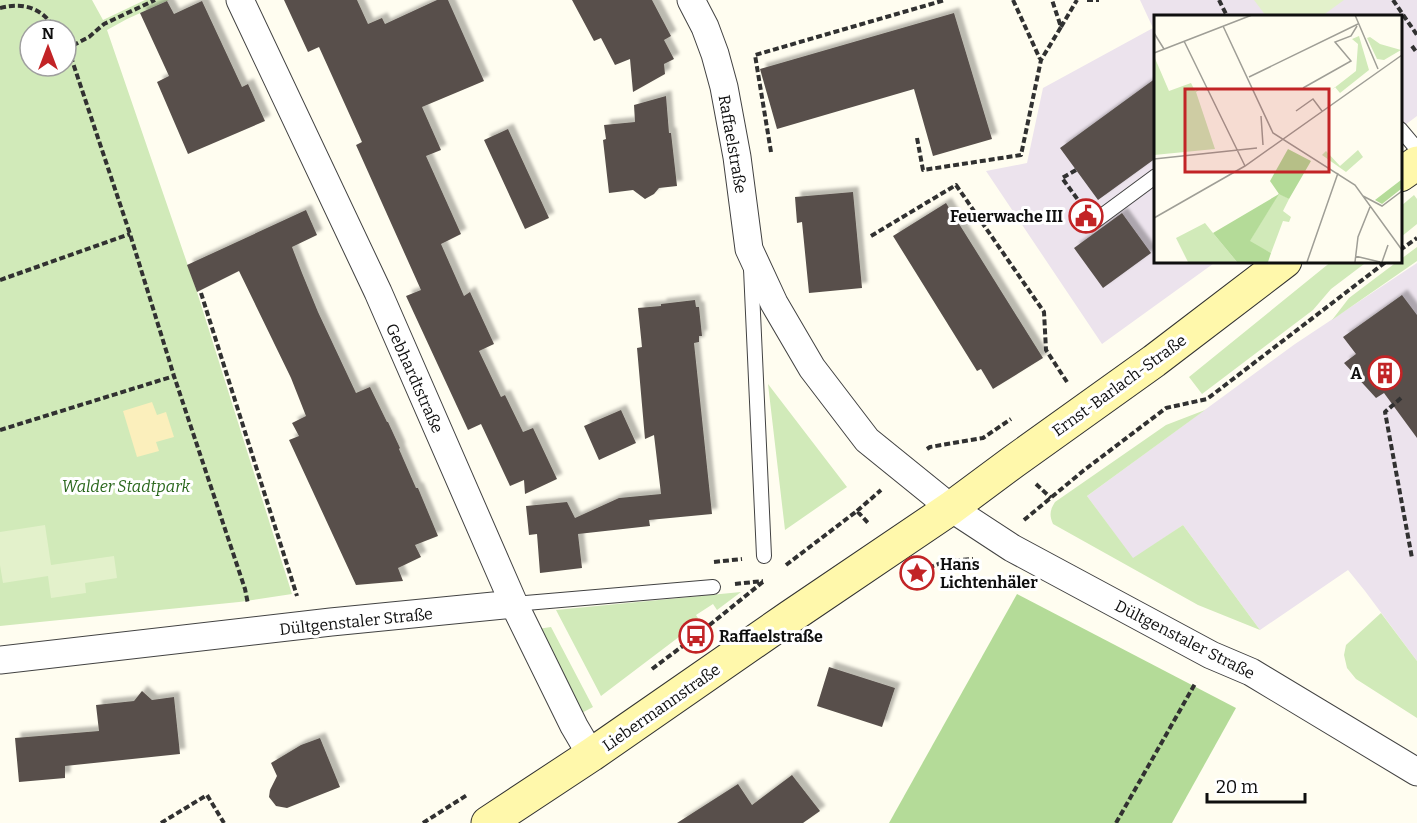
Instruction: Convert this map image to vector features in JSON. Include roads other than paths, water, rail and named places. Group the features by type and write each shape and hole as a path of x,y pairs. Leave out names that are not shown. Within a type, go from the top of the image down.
{"main road":[{"path":"1402,174 1417,163"},
{"name":"Ernst-Barlach-Straße","path":"951,508 1284,262"},
{"name":"Liebermannstraße","path":"488,823 951,508"}],"street":[{"name":"Gebhardtstraße","path":"240,0 378,292 514,604 574,726 591,755"},
{"name":"Raffaelstraße","path":"691,0 705,27 724,87 737,157 749,249 774,303 812,368 867,440 951,508"},
{"name":"Dültgenstaler Straße","path":"951,508 1042,564 1211,655 1251,672 1417,772"},
{"name":"Dültgenstaler Straße","path":"0,660 514,604"}],"lane":[{"path":"1402,130 1417,149"},
{"path":"1095,221 1154,177"},
{"path":"749,249 764,556"},
{"name":"Dültgenstaler Straße","path":"514,604 713,587"}],"place":[{"name":"Feuerwache III","path":"1086,216"},
{"name":"A","path":"1385,373"},
{"name":"Hans Lichtenhäler","path":"917,573"},
{"name":"Raffaelstraße","path":"696,636"}],"park label":[{"name":"Walder Stadtpark","path":"126,486"}]}
